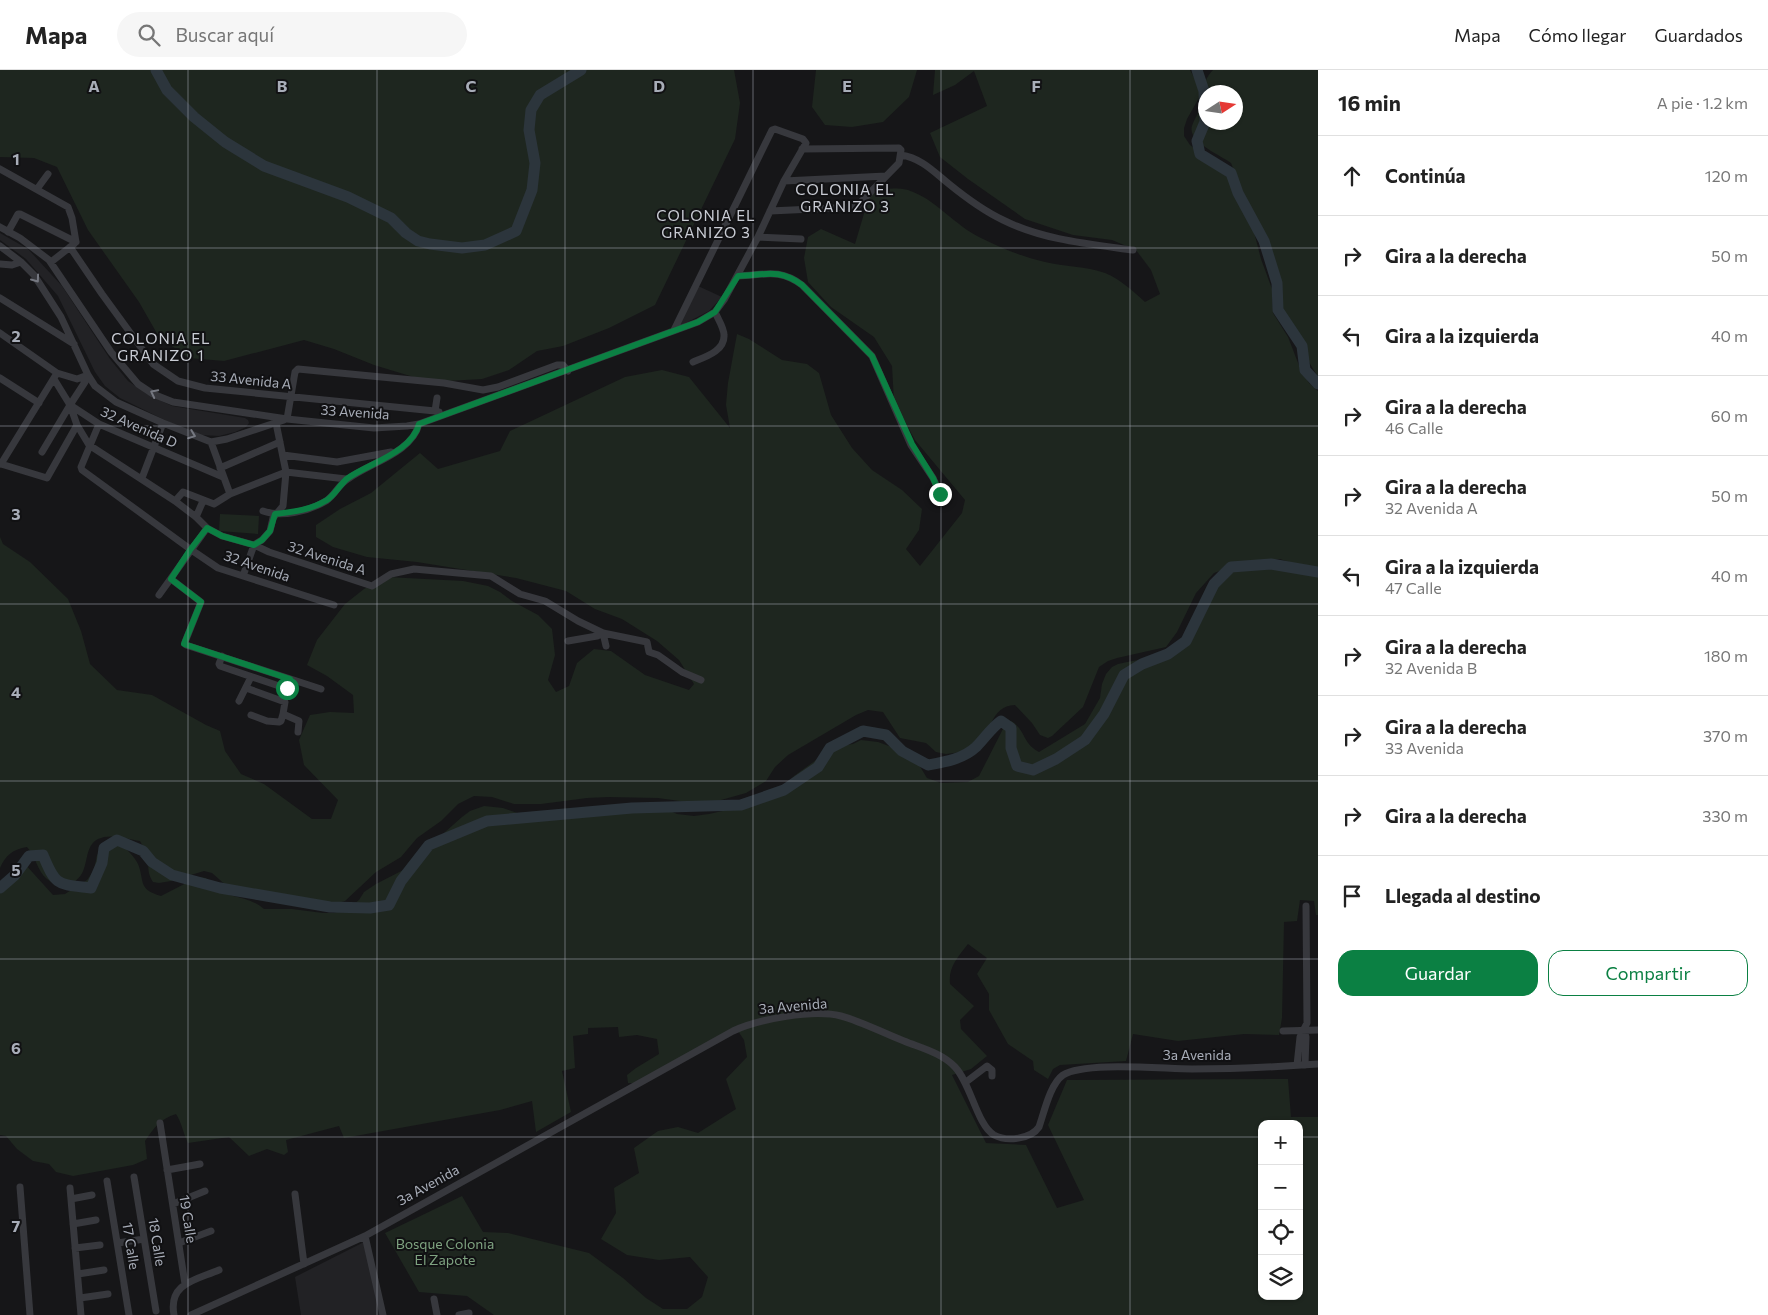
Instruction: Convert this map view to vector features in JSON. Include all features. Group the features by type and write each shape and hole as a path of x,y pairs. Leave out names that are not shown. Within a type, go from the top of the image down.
{"street":[{"name":"33 Avenida","path":"0,228 20,238 51,262 112,352 138,384 153,394 173,402 287,419 374,428 407,426 419,424 568,371 698,322 715,312 738,276 805,141 775,129 772,130 674,330"},
{"path":"770,211 856,207 899,163 901,155 899,148 802,149"},
{"path":"901,155 913,157 927,164 979,205 1001,219 1023,229 1084,243 1133,250"},
{"path":"0,169 68,207 71,211 73,245"},
{"path":"38,189 48,174"},
{"path":"784,181 886,176"},
{"path":"8,232 18,214 20,214 73,245"},
{"path":"758,237 801,239"},
{"path":"51,262 73,245"},
{"name":"33 Avenida A","path":"73,245 102,294 153,364 162,372 178,381 205,388 436,411 446,414"},
{"path":"0,246 34,275 61,317 74,344 85,377 85,382 42,452"},
{"path":"0,264 12,265 21,262"},
{"path":"738,276 775,273 791,276 872,356 912,444 933,478 940,494"},
{"path":"0,298 74,344"},
{"path":"693,362 716,351 723,341 724,333 715,312"},
{"path":"0,333 55,376 77,425 89,445"},
{"path":"287,419 295,372 298,369 444,383 483,390 498,387 557,365 563,365 568,371"},
{"path":"55,376 77,379 85,377"},
{"path":"55,376 0,464 47,478 77,425"},
{"path":"85,377 116,402 210,442 230,494"},
{"path":"0,378 39,403"},
{"path":"436,411 437,398"},
{"name":"32 Avenida D","path":"70,406 99,424 224,477"},
{"path":"266,416 266,426"},
{"name":"33 Avenida","path":"210,442 227,439 287,419"},
{"path":"142,478 164,423"},
{"path":"243,576 254,545 262,540 270,531 275,514 283,506 286,472 276,423"},
{"path":"89,445 99,424"},
{"path":"263,511 275,514 303,510 327,500 346,479 381,462 414,437 419,424"},
{"path":"220,468 280,442"},
{"name":"32 Avenida","path":"89,445 81,468 190,550 218,568 334,606"},
{"name":"32 Avenida A","path":"89,445 142,478 196,517 207,528 222,536 254,545 372,586 391,574 414,569 491,576 520,594 546,601 578,621 604,632 647,642 649,644 648,651 658,655 682,672 701,680"},
{"path":"283,455 337,462 395,452"},
{"path":"175,501 183,492 214,504 230,494 286,472 346,479"},
{"path":"196,517 203,500"},
{"path":"159,594 207,528"},
{"path":"171,579 201,602 184,644 321,689"},
{"path":"568,641 597,636 604,632 606,646"},
{"path":"649,661 651,653"},
{"path":"222,656 220,666 251,677 286,688 290,679"},
{"path":"239,701 251,677"},
{"path":"246,688 284,701 285,705 281,721 279,722 267,721 251,714"},
{"path":"283,714 299,721 298,732"},
{"path":"1301,1065 1300,1037 1307,1023 1306,906"},
{"name":"3a Avenida","path":"191,1315 365,1236 733,1031 760,1021 815,1014 839,1016 938,1055 955,1068 966,1082 988,1130 996,1136 1010,1138 1030,1135 1036,1132 1056,1082 1064,1074 1072,1071 1106,1067 1193,1069 1318,1064"},
{"path":"1283,1030 1318,1030"},
{"path":"966,1082 988,1066 992,1070 992,1076"},
{"name":"19 Calle","path":"160,1123 185,1284"},
{"path":"167,1170 200,1164"},
{"name":"18 Calle","path":"134,1177 156,1311"},
{"name":"17 Calle","path":"108,1181 129,1315"},
{"path":"20,1187 30,1315"},
{"path":"70,1188 81,1315"},
{"path":"173,1204 205,1191"},
{"path":"295,1194 304,1264"},
{"path":"71,1199 92,1195"},
{"path":"73,1224 96,1220"},
{"path":"179,1243 211,1231"},
{"path":"365,1236 383,1315"},
{"path":"118,1244 144,1239"},
{"path":"75,1248 100,1245"},
{"path":"78,1274 104,1270"},
{"path":"174,1315 174,1296 180,1287 219,1270"},
{"path":"80,1298 108,1294"},
{"path":"434,1299 437,1315"},
{"path":"459,1315 469,1313"}],"shaded area":[{"path":"0,233 28,249 62,286 110,359 128,381 147,394 172,406 245,418 249,423 246,427 219,436 201,435 187,431 120,398 105,386 95,372 58,296 26,259 0,240"},
{"path":"698,286 722,297 709,311 678,327"},
{"path":"368,1240 382,1315 301,1315 295,1277"}],"green space":[{"path":"0,70 734,70 740,103 735,139 655,305 609,328 563,346 537,351 509,370 482,379 430,382 374,365 334,349 304,340 224,361 189,358 159,337 139,302 88,230 57,167 34,158 0,157"},
{"path":"816,70 917,70 909,97 883,122 852,127 825,125 812,107"},
{"path":"935,70 1190,70 1198,85 1198,100 1187,119 1184,136 1190,145 1200,153 1218,160 1229,175 1254,232 1272,289 1273,313 1288,337 1300,368 1309,383 1318,391 1318,570 1280,559 1243,562 1214,573 1196,593 1177,632 1166,647 1117,658 1099,667 1083,707 1048,738 1040,735 1032,723 1015,705 1000,710 977,750 946,754 936,752 926,743 900,738 883,712 868,710 856,715 788,755 775,767 766,781 746,793 714,802 694,803 658,798 608,797 541,804 514,804 492,797 474,796 458,804 441,821 417,838 401,857 376,872 345,901 334,904 321,906 261,899 228,887 212,873 204,871 171,881 153,882 149,874 145,850 140,841 119,837 103,837 93,843 82,873 78,879 68,885 59,885 47,879 27,847 18,849 10,854 0,868 0,537 3,544 30,562 68,599 81,631 90,664 117,690 152,695 220,731 225,751 241,774 264,784 312,819 331,819 338,800 304,765 299,740 310,715 330,712 354,713 353,695 327,676 307,665 317,640 345,604 364,589 387,577 463,581 488,586 538,615 552,629 555,655 548,680 556,692 569,686 577,663 594,649 611,651 645,675 689,690 694,684 679,660 657,641 622,619 595,609 566,591 516,578 417,562 367,557 333,547 316,537 316,525 340,509 371,493 420,453 438,469 500,451 510,431 625,377 662,370 689,377 730,428 726,405 737,334 749,339 782,360 807,364 819,373 831,415 852,448 872,470 902,490 922,509 919,530 906,549 920,566 962,513 965,500 915,440 894,401 892,366 874,337 831,307 808,282 804,258 808,237 821,229 855,244 871,190 903,189 918,194 972,233 1004,249 1045,262 1105,273 1121,282 1145,302 1160,294 1151,270 1136,250 1112,240 1073,235 1025,219 940,157 930,133 987,106 974,71 955,85 933,95"},
{"path":"1213,70 1318,70 1318,377 1283,319 1283,305 1274,267 1231,163 1206,148 1192,132 1192,126 1198,113 1198,130 1243,130 1243,85 1205,85"},
{"path":"220,514 259,516 258,534 219,531"},
{"name":"Bosque Colonia El Zapote","path":"1266,566 1318,576 1318,915 1316,915 1314,901 1300,900 1297,921 1284,922 1282,1018 1279,1035 1244,1034 1178,1041 1133,1034 1126,1061 1060,1065 1053,1069 1048,1079 1034,1070 1033,1061 1008,1044 989,1010 989,994 977,974 987,958 968,944 952,967 950,984 974,1006 960,1020 961,1029 987,1056 971,1069 952,1075 986,1143 1026,1145 1057,1208 1084,1200 1048,1125 1067,1080 1288,1079 1291,1117 1318,1117 1318,1315 494,1315 467,1296 419,1292 385,1233 462,1196 483,1232 508,1233 589,1253 663,1309 687,1309 702,1297 708,1277 690,1257 659,1260 627,1255 601,1239 616,1213 614,1188 639,1173 634,1148 658,1131 678,1127 698,1133 736,1109 726,1079 747,1057 744,1040 736,1028 637,1083 628,1083 627,1075 659,1054 657,1039 637,1035 619,1037 618,1027 588,1028 588,1034 573,1036 575,1068 562,1071 571,1112 536,1132 532,1101 500,1110 344,1138 339,1126 286,1140 288,1152 284,1155 267,1149 249,1156 229,1137 188,1143 176,1114 162,1121 145,1141 147,1159 133,1165 73,1176 56,1172 49,1164 33,1161 17,1149 6,1136 0,1135 0,888 18,867 24,863 53,895 65,894 87,880 94,870 97,855 106,845 122,845 138,864 145,887 161,896 198,877 206,878 213,886 225,894 251,901 264,909 292,909 334,913 350,907 359,900 364,892 411,866 418,856 462,817 470,811 484,806 503,808 520,814 570,816 593,816 643,809 668,810 677,814 694,816 709,814 758,803 778,793 794,776 834,747 853,744 861,740 878,742 913,755 927,778 941,783 968,782 979,776 1005,725 1011,721 1019,728 1030,745 1039,752 1085,724 1100,698 1106,674 1112,667 1118,664 1150,658 1170,650 1178,644 1192,622 1207,587 1213,578 1228,572"}],"waterway":[{"path":"156,70 167,90 194,117 225,142 264,166 348,197 391,218 406,233 418,241 462,248 485,245 516,231 532,190 535,163 529,130 531,110 540,95 581,70"},
{"path":"1197,70 1204,91 1205,122 1197,141 1200,154 1231,173 1238,193 1264,241 1277,283 1278,310 1302,346 1305,370 1318,384"},
{"path":"0,888 15,875 29,856 43,855 51,873 60,882 71,886 91,888 102,863 104,848 117,840 143,851 152,862 172,875 220,888 330,907 370,908 389,905 401,881 429,845 487,821 632,808 741,805 784,790 818,767 830,748 863,731 886,735 902,751 928,765 960,757 971,751 1001,721 1011,728 1011,748 1017,766 1033,770 1056,759 1085,740 1104,714 1124,675 1142,664 1168,654 1186,641 1214,584 1231,567 1271,564 1318,572"}],"district":[{"name":"COLONIA EL GRANIZO 3","path":"845,198"},
{"name":"COLONIA EL GRANIZO 3","path":"706,224"},
{"name":"COLONIA EL GRANIZO 1","path":"161,348"}],"route":[{"path":"287,688 290,679 184,644 201,602 171,579 207,528 222,536 254,545 262,540 270,531 275,514 303,510 327,500 346,479 381,462 414,437 419,424 698,322 715,312 738,276 775,273 791,276 852,334 872,356 912,444 933,478 940,494"}]}
